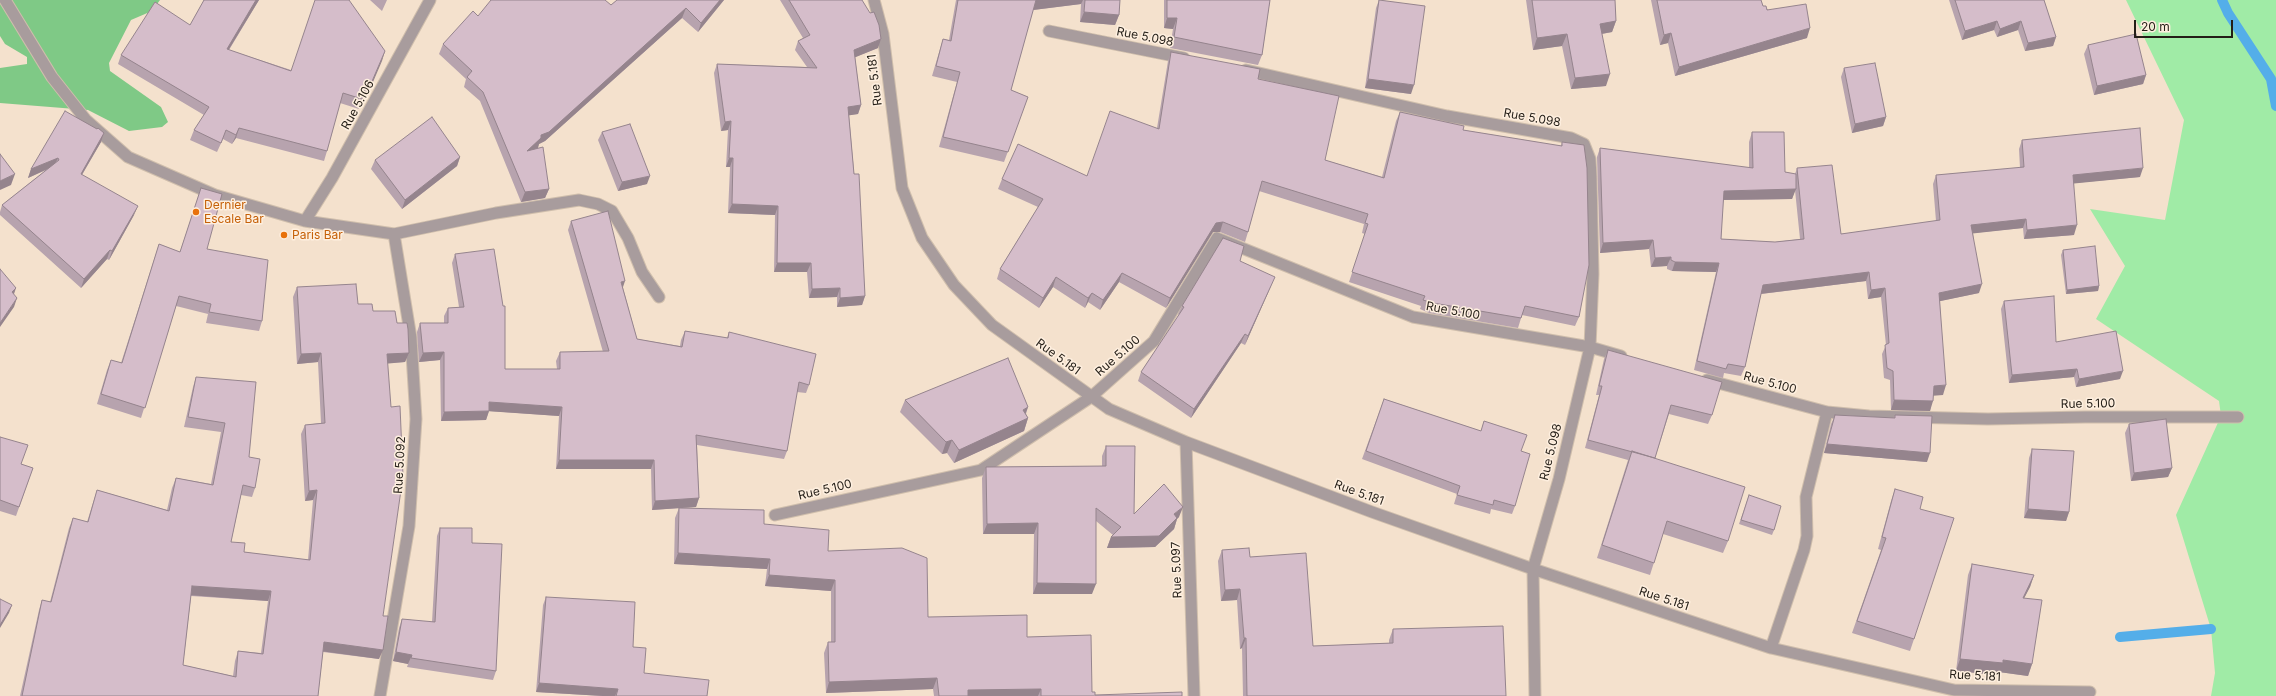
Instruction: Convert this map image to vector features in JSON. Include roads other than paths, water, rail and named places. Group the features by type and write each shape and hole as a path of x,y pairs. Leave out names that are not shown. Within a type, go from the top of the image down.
{"street":[{"path":"5,0 52,77 86,120 128,157 214,196 305,221 394,234 496,212 579,200 598,204 612,211 628,238 642,272 659,297"},
{"name":"Rue 5.106","path":"305,221 332,178 430,0"},
{"name":"Rue 5.181","path":"874,0 883,34 902,188 922,238 954,285 992,325 1109,409 1186,442 1372,512 1533,570 1771,648 1954,690 2090,692"},
{"name":"Rue 5.098","path":"1049,31 1193,60"},
{"name":"Rue 5.098","path":"1231,67 1447,116 1571,138 1584,144 1590,159 1591,177 1593,274 1590,347 1559,479 1533,570 1535,696"},
{"name":"Rue 5.092","path":"380,696 409,526 416,419 411,338 394,234"},
{"name":"Rue 5.100","path":"775,515 981,470 1091,397 1154,341 1217,238 1413,317 1590,347 1633,360"},
{"name":"Rue 5.100","path":"1699,378 1827,412 1869,416 1988,419 2085,417 2238,417"},
{"path":"1771,648 1804,550 1807,536 1806,497 1827,412"},
{"name":"Rue 5.097","path":"1186,442 1194,696"}],"waterway":[{"path":"2222,0 2228,13 2271,79 2276,106"},
{"path":"2120,637 2211,629"}],"place":[{"name":"Dernier Escale Bar","path":"196,212"},
{"name":"Paris Bar","path":"284,235"}]}
